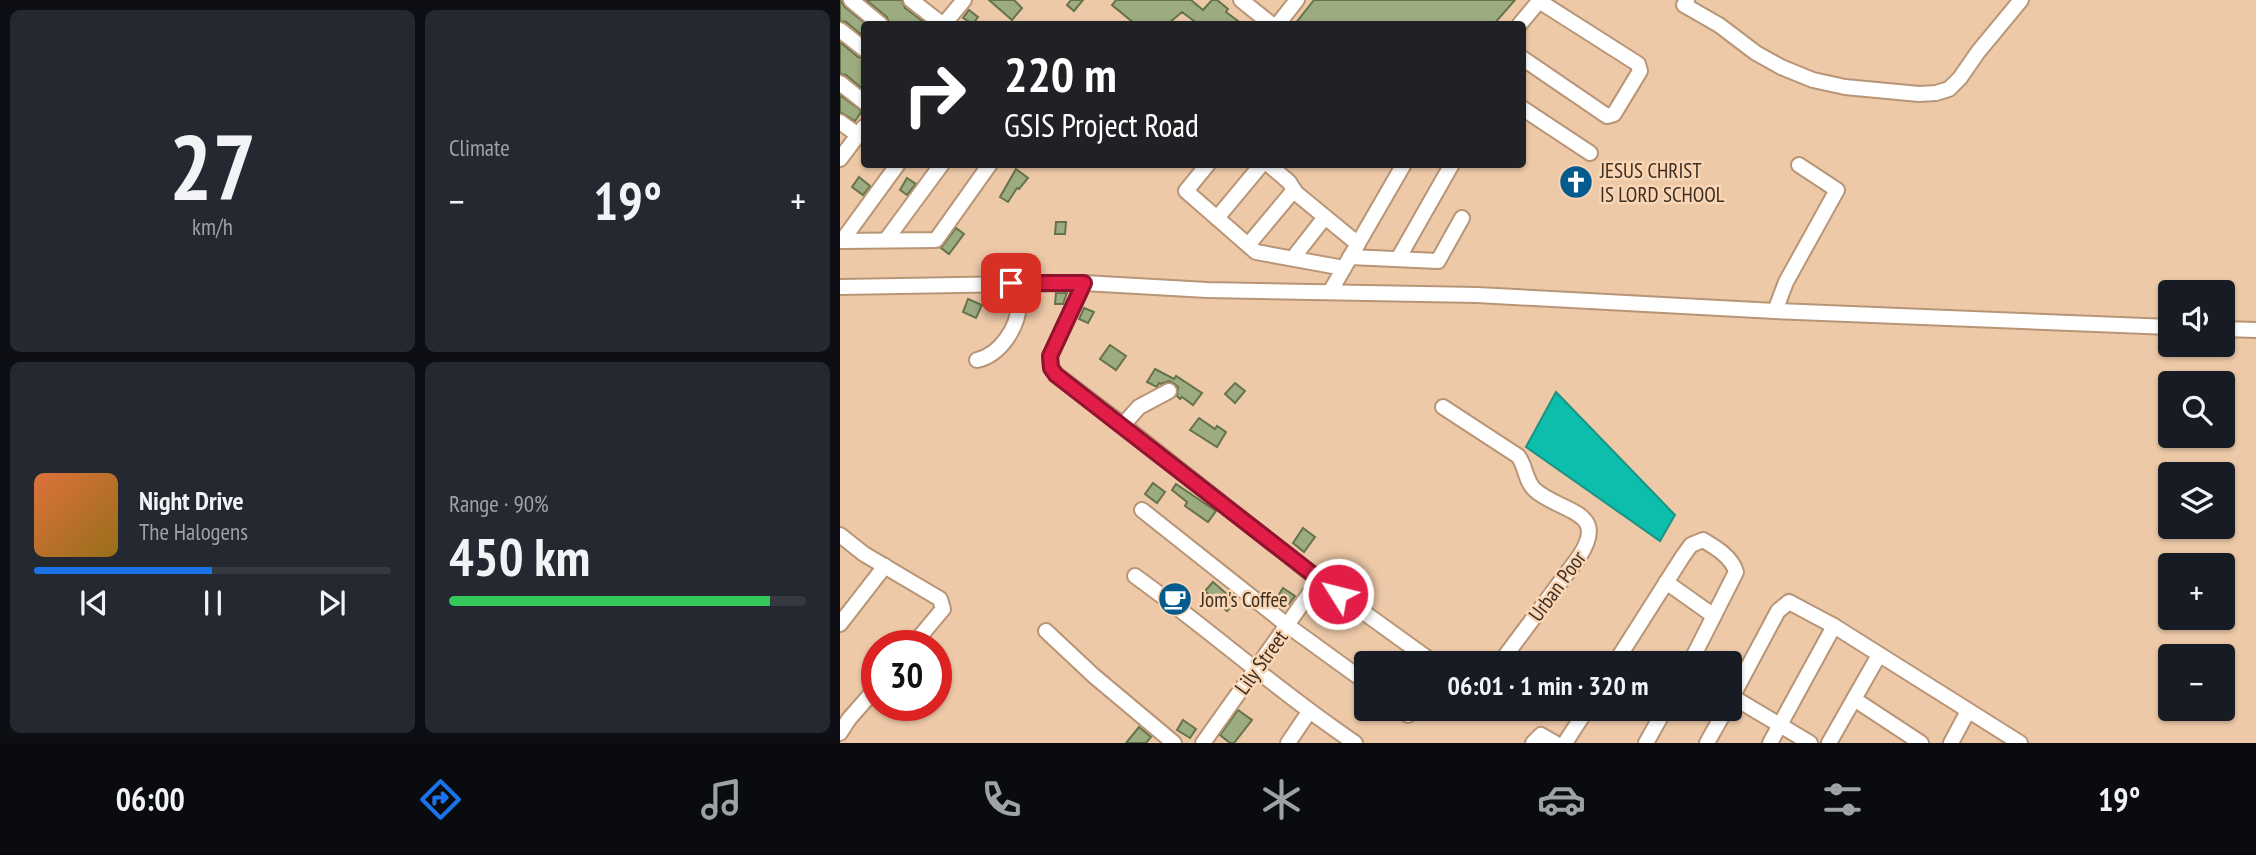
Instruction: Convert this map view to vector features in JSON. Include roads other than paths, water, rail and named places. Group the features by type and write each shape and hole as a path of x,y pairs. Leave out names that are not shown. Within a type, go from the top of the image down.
{"street":[{"path":"851,0 876,21"},
{"path":"911,0 939,21"},
{"path":"946,21 964,0"},
{"path":"1241,0 1268,21"},
{"path":"1280,21 1297,0"},
{"path":"1522,21 1540,0 1638,64 1640,71 1614,114 1608,116 1526,61"},
{"path":"1687,0 1684,5 1719,25 1756,53 1792,72 1845,87 1919,94 1949,89 2021,0"},
{"path":"840,30 861,47"},
{"path":"840,83 861,100"},
{"path":"1526,111 1590,153"},
{"path":"840,122 861,131 840,159"},
{"path":"1775,311 1786,282 1837,190 1799,165"},
{"path":"841,241 895,168"},
{"path":"886,240 939,168"},
{"path":"841,241 936,240 987,168"},
{"path":"1205,168 1186,191 1256,252 1293,258 1351,256 1438,261 1461,218"},
{"path":"1217,218 1259,168"},
{"path":"1273,168 1325,217 1351,256"},
{"path":"1331,292 1402,168"},
{"path":"1398,259 1450,168"},
{"path":"1248,245 1294,190"},
{"path":"1293,258 1325,217"},
{"path":"977,360 992,354 1001,346 1015,322 1020,301 1011,283"},
{"path":"840,287 1084,283 1207,290 1477,295 1775,311 2158,327"},
{"path":"1084,283 1050,356 1051,368 1056,375 1319,580 1417,651"},
{"path":"2235,329 2256,330"},
{"path":"1123,425 1139,407 1169,391"},
{"name":"Urban Poor","path":"1443,407 1518,456 1536,492 1579,515 1587,521 1590,531 1589,540 1579,557 1509,651"},
{"path":"1142,510 1287,625 1354,674"},
{"path":"840,535 864,554 940,599 943,609 925,630"},
{"path":"1625,651 1666,582 1691,545 1700,540 1728,558 1735,569 1696,651"},
{"path":"840,624 885,566"},
{"path":"1135,576 1308,712 1356,743"},
{"name":"Lily Street","path":"1203,743 1319,580"},
{"path":"1666,582 1714,616"},
{"path":"1742,678 1775,617 1787,603 1794,602 2020,743"},
{"path":"1770,743 1834,626"},
{"path":"1046,631 1094,676 1174,743"},
{"path":"1829,743 1879,655"},
{"path":"1854,699 1920,743"},
{"path":"840,733 861,705"},
{"path":"1742,706 1781,724 1810,743"},
{"path":"1951,743 1968,711"},
{"path":"1288,743 1308,712"},
{"path":"1565,743 1579,721"},
{"path":"1646,743 1658,721"},
{"path":"1707,743 1719,721"},
{"path":"1533,743 1541,735 1555,743"}],"water":[{"path":"1556,392 1675,515 1660,541 1526,447"}],"place":[{"name":"JESUS CHRIST IS LORD SCHOOL","path":"1576,182"},
{"name":"Jom's Coffee","path":"1175,599"}]}
